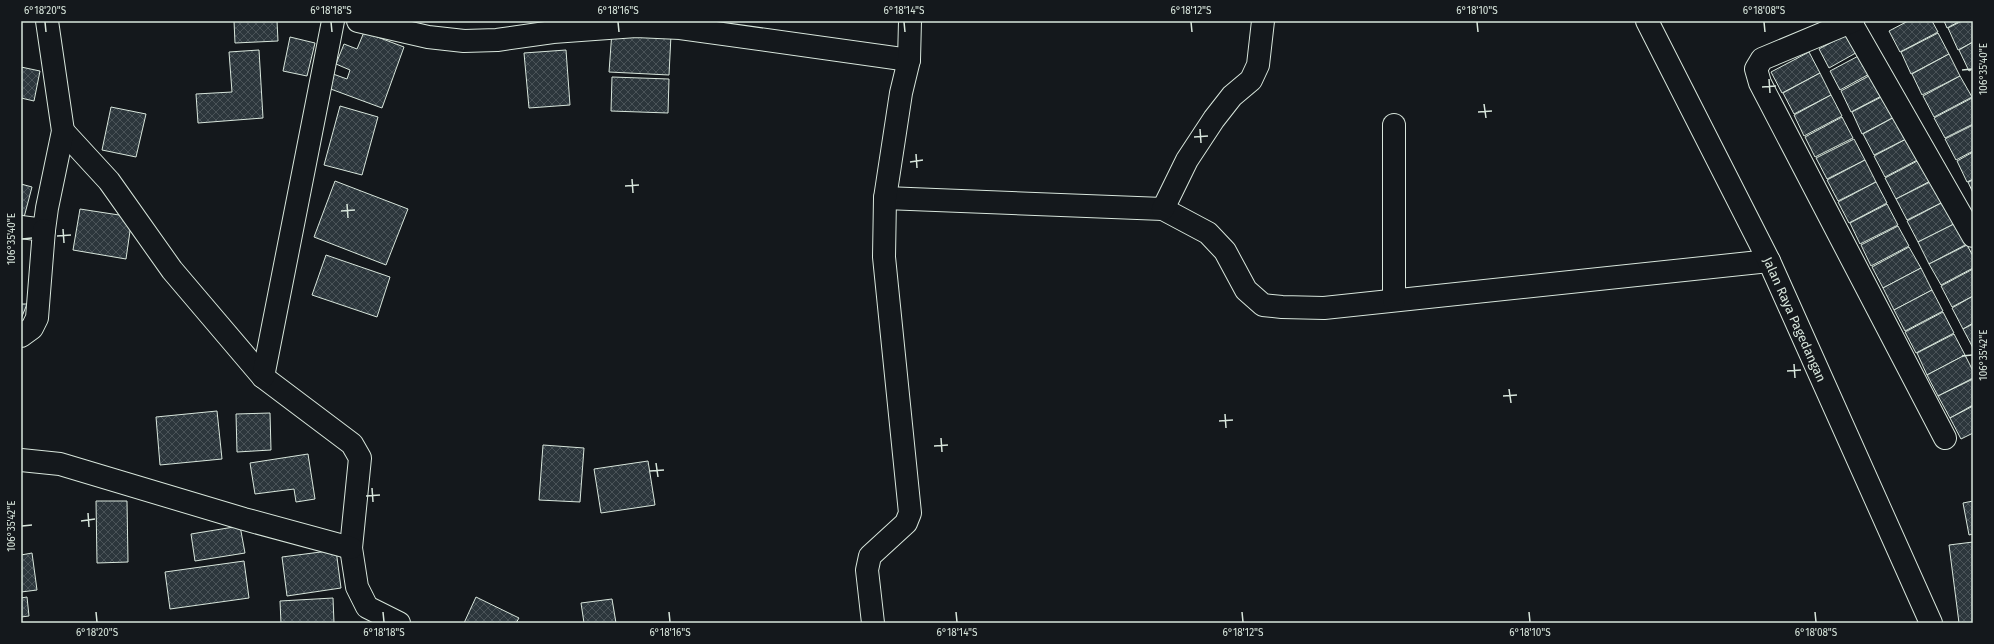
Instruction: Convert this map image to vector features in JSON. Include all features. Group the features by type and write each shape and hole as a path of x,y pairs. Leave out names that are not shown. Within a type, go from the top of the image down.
{"street":[{"path":"21,336 32,328 37,318 47,208 64,131 46,21"},
{"path":"263,377 333,21"},
{"path":"358,21 428,37 464,41 497,40 553,32 636,26 681,25 909,60"},
{"path":"873,623 867,570 870,556 906,523 910,513 884,258 885,198 901,93 909,60 910,21"},
{"path":"1163,209 1186,160 1232,96 1251,80 1258,65 1263,21"},
{"name":"Jalan Raya Pagedangan","path":"1647,21 1769,261 1931,623"},
{"path":"1945,438 1760,83 1756,69 1762,60 1851,21 1973,236"},
{"path":"1394,125 1394,300"},
{"path":"64,131 109,181 172,270 263,377 352,444 360,458 351,548 357,587 367,607 399,623"},
{"path":"885,198 1163,209 1208,233 1225,251 1246,290 1263,305 1282,307 1324,308 1769,261"},
{"path":"21,227 44,230"},
{"path":"21,460 60,464 244,519 351,548"}],"building":[{"path":"234,21 277,21 278,41 235,43"},
{"path":"1908,21 1932,21 1938,32 1900,52 1889,31"},
{"path":"1944,21 1960,21 1947,28"},
{"path":"1962,21 1973,21 1973,42 1958,50 1948,28"},
{"path":"612,31 671,35 669,75 609,72"},
{"path":"364,32 404,47 382,108 328,88 333,74 347,79 350,70 336,64 344,44 357,49"},
{"path":"1851,32 1861,50 1829,68 1819,49"},
{"path":"1938,33 1949,54 1911,74 1901,52"},
{"path":"290,37 315,43 307,76 283,71"},
{"path":"1973,42 1973,69 1969,71 1959,50"},
{"path":"259,50 263,118 198,123 196,94 232,92 229,52"},
{"path":"566,50 570,105 529,108 524,53"},
{"path":"1809,52 1820,73 1782,93 1771,72"},
{"path":"1864,53 1873,72 1840,90 1830,71"},
{"path":"1949,54 1960,76 1922,95 1912,74"},
{"path":"21,67 40,71 34,101 21,98"},
{"path":"1878,71 1889,92 1851,112 1841,91"},
{"path":"1820,73 1831,95 1794,114 1783,93"},
{"path":"1960,76 1972,97 1934,117 1923,96"},
{"path":"612,77 669,79 668,113 611,111"},
{"path":"1889,93 1900,114 1862,134 1852,112"},
{"path":"1831,95 1842,116 1804,136 1794,115"},
{"path":"1972,98 1973,124 1945,138 1934,118"},
{"path":"340,106 378,117 362,175 324,165"},
{"path":"111,107 146,114 136,157 102,150"},
{"path":"1900,114 1912,136 1874,155 1863,134"},
{"path":"1842,117 1853,138 1815,157 1805,137"},
{"path":"1973,125 1973,151 1956,160 1945,139"},
{"path":"1912,136 1923,157 1885,177 1874,156"},
{"path":"1854,139 1865,160 1827,179 1816,158"},
{"path":"1973,152 1973,179 1967,182 1957,161"},
{"path":"1923,158 1934,179 1896,199 1885,178"},
{"path":"1865,160 1876,182 1838,201 1827,180"},
{"path":"1934,180 1945,201 1907,220 1896,199"},
{"path":"1973,180 1973,193 1968,182"},
{"path":"335,181 408,209 386,265 314,237"},
{"path":"1876,182 1887,203 1849,223 1838,202"},
{"path":"21,184 32,187 22,225 21,225"},
{"path":"1945,201 1956,223 1918,242 1907,221"},
{"path":"1887,204 1898,225 1860,244 1850,223"},
{"path":"80,209 132,217 126,259 73,250"},
{"path":"1956,223 1967,244 1929,264 1918,242"},
{"path":"1898,226 1909,246 1871,266 1861,245"},
{"path":"1967,245 1973,256 1973,268 1941,285 1929,264"},
{"path":"1909,247 1921,268 1883,288 1872,267"},
{"path":"326,255 390,277 377,317 312,295"},
{"path":"1921,268 1932,290 1894,310 1883,288"},
{"path":"1973,269 1973,296 1952,307 1941,286"},
{"path":"1932,290 1943,311 1905,331 1894,310"},
{"path":"1973,296 1973,323 1963,329 1952,308"},
{"path":"21,304 27,304 21,319"},
{"path":"1943,312 1954,333 1916,353 1905,332"},
{"path":"1973,324 1973,348 1963,329"},
{"path":"1954,334 1965,355 1927,375 1917,353"},
{"path":"1965,355 1973,371 1973,378 1938,396 1927,375"},
{"path":"1973,379 1973,405 1950,418 1938,396"},
{"path":"1973,406 1973,433 1961,439 1950,418"},
{"path":"217,411 222,459 160,465 156,417"},
{"path":"270,413 271,450 237,452 236,414"},
{"path":"543,445 584,448 580,502 539,500"},
{"path":"308,454 315,499 296,502 294,489 255,494 250,463"},
{"path":"648,461 655,505 601,513 594,469"},
{"path":"96,501 127,501 128,562 97,563"},
{"path":"1973,501 1973,534 1969,535 1963,503"},
{"path":"240,526 245,553 195,561 191,534"},
{"path":"1973,542 1973,623 1959,623 1949,545"},
{"path":"336,550 341,588 287,596 282,557"},
{"path":"32,553 37,590 21,592 21,555"},
{"path":"244,561 249,598 170,609 165,572"},
{"path":"27,597 29,616 21,617 21,598"},
{"path":"476,597 519,618 516,623 464,623"},
{"path":"333,598 334,623 281,623 280,601"},
{"path":"612,599 616,623 584,623 581,603"}]}
